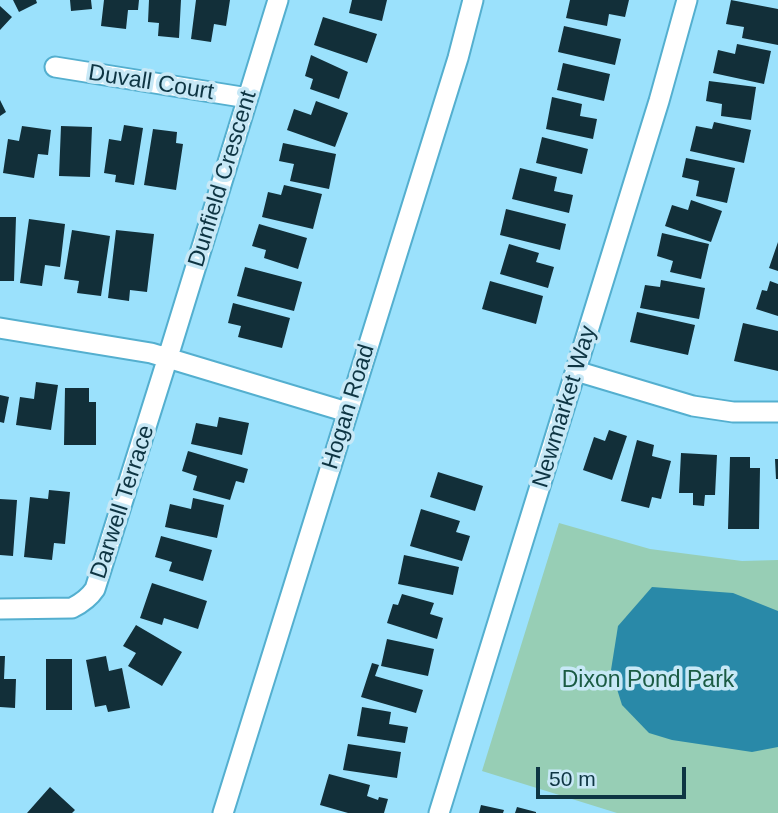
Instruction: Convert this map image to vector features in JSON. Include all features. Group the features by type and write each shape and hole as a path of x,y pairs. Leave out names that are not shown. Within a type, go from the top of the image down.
{"street":[{"name":"Dunfield Crescent","path":"169,358 278,0"},
{"name":"Hogan Road","path":"223,813 454,71 473,0"},
{"name":"Newmarket Way","path":"439,813 659,101 687,0"},
{"name":"Duvall Court","path":"55,67 248,98"},
{"path":"0,328 120,347 169,358 347,412"},
{"name":"Darwell Terrace","path":"0,609 72,608 90,597 95,589 169,358"},
{"path":"576,371 693,406 733,412 778,412"}],"green space":[{"name":"Dixon Pond Park","path":"559,523 650,549 742,561 778,560 778,813 617,813 482,771"}],"water":[{"path":"652,587 733,593 778,611 778,747 752,752 672,740 649,733 622,705 611,670 618,626"}],"building":[{"path":"13,0 36,0 37,3 19,12"},
{"path":"70,0 91,0 92,9 71,11"},
{"path":"104,0 139,0 138,10 128,10 126,29 101,26"},
{"path":"149,0 181,0 179,38 158,36 159,23 148,22"},
{"path":"196,0 230,0 226,26 214,24 211,42 191,39"},
{"path":"352,0 387,0 382,21 349,13"},
{"path":"570,0 629,0 625,17 609,14 607,26 566,18"},
{"path":"731,0 778,9 778,45 742,38 744,27 726,24"},
{"path":"0,6 12,17 0,30"},
{"path":"323,17 377,34 367,63 314,45"},
{"path":"564,26 621,39 615,65 558,52"},
{"path":"737,44 771,51 764,84 713,73 718,50 735,54"},
{"path":"311,55 348,72 339,99 310,89 313,79 305,76"},
{"path":"563,63 610,74 604,101 557,90"},
{"path":"709,81 756,87 751,120 721,116 722,104 706,101"},
{"path":"552,97 582,104 580,116 597,119 593,139 546,129"},
{"path":"0,100 6,112 0,116"},
{"path":"316,101 348,113 335,147 287,130 294,109 311,115"},
{"path":"714,122 751,130 744,163 690,151 696,126 712,129"},
{"path":"124,125 143,128 134,185 115,182 116,175 104,173 109,139 121,141"},
{"path":"22,126 51,130 48,155 38,154 34,178 3,173 8,139 19,141"},
{"path":"61,126 92,127 90,177 59,176"},
{"path":"153,129 177,132 176,143 183,144 176,190 144,185"},
{"path":"542,137 588,149 582,174 536,163"},
{"path":"283,143 336,154 329,189 290,181 294,164 279,161"},
{"path":"686,158 735,168 727,203 696,196 699,181 682,177"},
{"path":"520,168 557,177 554,191 573,195 569,213 512,199"},
{"path":"284,185 322,194 313,229 262,217 268,192 281,195"},
{"path":"691,200 722,211 711,242 665,226 672,205 688,210"},
{"path":"506,209 566,224 560,250 500,235"},
{"path":"0,217 16,217 14,281 0,281"},
{"path":"29,219 65,224 60,267 45,265 42,286 20,283"},
{"path":"259,224 307,238 298,269 264,258 266,250 252,246"},
{"path":"72,230 110,236 101,296 77,293 79,281 64,279"},
{"path":"116,230 154,234 147,292 130,290 129,301 108,298"},
{"path":"662,233 709,244 701,279 670,272 673,261 657,256"},
{"path":"778,242 778,271 769,268"},
{"path":"509,244 539,253 536,262 554,267 548,288 500,274"},
{"path":"245,267 302,282 294,311 237,296"},
{"path":"661,280 705,288 699,319 640,308 645,285 660,287"},
{"path":"490,281 543,296 536,324 482,309"},
{"path":"770,281 778,284 778,316 756,309 762,290 767,291"},
{"path":"233,303 290,318 282,348 238,337 241,326 228,323"},
{"path":"637,312 695,325 688,355 630,342"},
{"path":"743,323 778,331 778,371 734,361"},
{"path":"36,382 58,385 51,430 16,425 20,397 34,399"},
{"path":"65,388 89,388 89,402 96,402 96,445 64,445"},
{"path":"0,395 9,397 4,423 0,422"},
{"path":"219,417 249,423 242,455 191,444 196,423 217,427"},
{"path":"609,430 627,436 612,480 583,470 594,437 605,441"},
{"path":"637,440 654,445 652,456 671,461 661,499 652,497 649,508 621,501"},
{"path":"188,451 248,469 244,483 236,481 230,500 193,490 197,476 182,471"},
{"path":"681,453 717,455 715,495 705,495 704,506 693,505 693,493 679,493"},
{"path":"730,457 750,457 750,468 760,468 759,529 728,529"},
{"path":"775,459 778,459 778,479 776,479"},
{"path":"438,472 483,486 475,511 430,497"},
{"path":"49,490 70,492 65,544 54,543 52,560 24,557 30,497 48,499"},
{"path":"193,498 224,505 217,538 165,527 170,504 191,509"},
{"path":"0,499 17,500 13,556 0,555"},
{"path":"421,509 460,521 456,532 470,536 462,561 410,546"},
{"path":"161,536 212,550 203,581 169,571 172,562 155,557"},
{"path":"404,555 459,567 453,595 398,584"},
{"path":"152,583 207,601 198,629 164,618 162,625 140,618"},
{"path":"402,594 434,603 430,614 443,618 437,639 387,623 393,604 398,605"},
{"path":"136,625 182,652 162,686 128,666 136,653 123,646"},
{"path":"387,639 434,649 428,676 381,666"},
{"path":"0,656 5,656 4,679 16,679 15,708 0,707"},
{"path":"106,656 109,671 122,668 130,708 108,712 106,705 95,707 86,660"},
{"path":"46,659 72,659 72,710 46,710"},
{"path":"372,663 379,665 375,676 423,690 416,713 361,697"},
{"path":"362,707 391,712 389,724 408,727 405,743 357,736"},
{"path":"348,744 401,752 397,778 343,770"},
{"path":"329,774 370,785 367,796 378,800 379,797 388,799 384,813 348,813 320,805"},
{"path":"50,787 75,810 72,813 27,813"},
{"path":"481,805 504,810 503,813 479,813"},
{"path":"517,807 536,812 536,813 515,813"}]}
